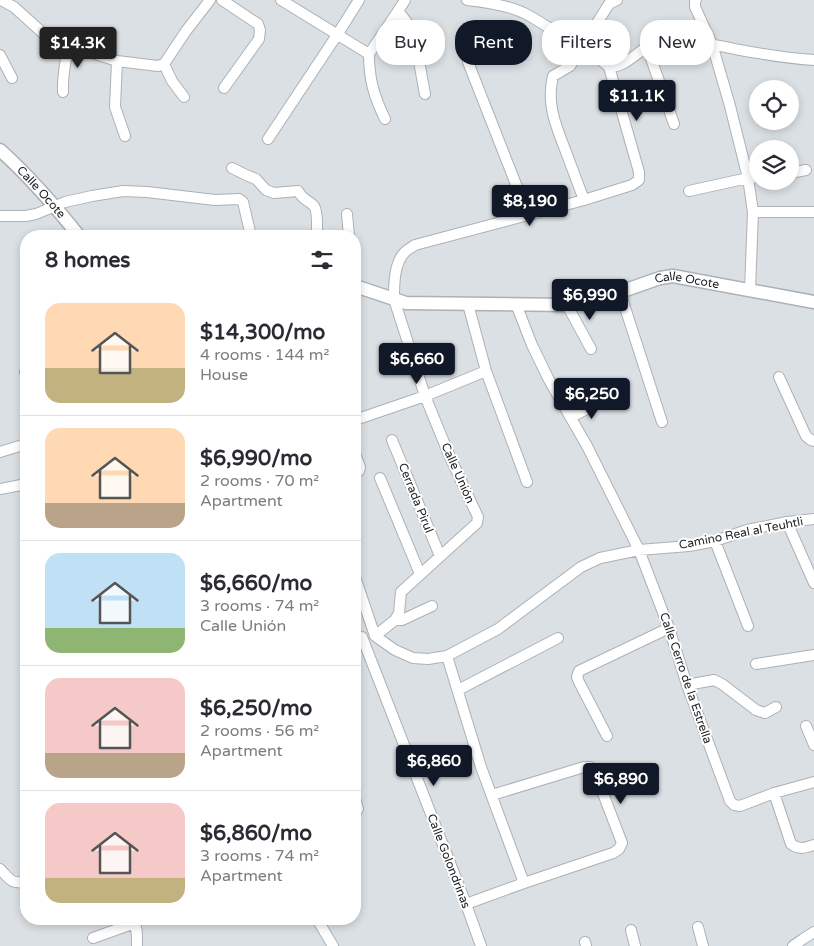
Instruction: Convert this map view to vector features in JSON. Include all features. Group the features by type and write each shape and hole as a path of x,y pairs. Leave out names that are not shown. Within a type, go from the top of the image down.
{"street":[{"path":"2,0 18,4 44,35 117,61 158,66 164,64 210,0"},
{"path":"222,0 258,24 260,30 259,39 224,88"},
{"path":"281,0 369,54"},
{"path":"268,139 359,0"},
{"path":"385,119 371,84 369,54 405,0"},
{"path":"467,0 523,12 542,24"},
{"path":"599,20 609,4 617,0"},
{"path":"695,1 694,7 700,20"},
{"path":"398,12 414,34 425,94"},
{"path":"714,44 788,58 814,60"},
{"path":"63,92 62,80 68,45"},
{"path":"714,51 749,165"},
{"path":"394,299 398,261 405,251 416,245 584,200 632,185 639,180 609,67 624,63 640,52"},
{"path":"0,55 12,78"},
{"path":"117,61 115,107 124,136"},
{"path":"164,64 172,81 184,97"},
{"path":"469,65 528,215"},
{"path":"571,65 554,76 550,87 551,106 553,120 584,200"},
{"path":"653,65 674,124"},
{"name":"Calle Ocote","path":"0,150 54,205 74,230"},
{"path":"232,168 256,180 266,190 274,193 298,191 303,199 316,208 317,230"},
{"path":"799,171 806,170"},
{"path":"689,191 749,178"},
{"path":"750,290 753,190"},
{"path":"0,216 36,214 54,205 92,196 123,191 147,192 215,200 239,199 243,202 250,230"},
{"path":"753,212 814,212"},
{"path":"347,214 348,230"},
{"name":"Calle Ocote","path":"361,288 394,299 419,304 567,305 620,292 660,278 673,276 814,302"},
{"path":"620,292 662,422"},
{"name":"Calle Unión","path":"394,299 425,396 450,457 478,517 477,522 400,592 399,613 395,620"},
{"path":"468,304 486,371 527,482"},
{"name":"Calle Cerro de la Estrella","path":"516,304 549,380 571,417 639,550 670,628 687,685 730,801 734,805 740,806 774,793"},
{"path":"567,305 591,349"},
{"path":"361,418 425,396 486,371"},
{"path":"778,377 806,436 814,441"},
{"path":"571,417 603,401"},
{"name":"Cerrada Pirul","path":"392,440 440,556"},
{"path":"0,452 20,446"},
{"path":"380,478 420,574"},
{"path":"0,489 20,485"},
{"name":"Camino Real al Teuhtli","path":"375,636 395,650 413,658 428,659 447,656 498,630 581,567 600,558 639,550 689,546 747,530 814,519"},
{"path":"787,522 814,583"},
{"path":"715,540 748,626"},
{"path":"361,595 375,636"},
{"path":"361,637 375,636 395,620 402,620 432,606"},
{"path":"607,736 579,682 577,677 579,671 670,628"},
{"path":"458,690 558,638"},
{"name":"Calle Golondrinas","path":"361,644 466,904 481,946"},
{"path":"756,664 814,655"},
{"path":"447,656 481,767 524,883"},
{"path":"687,685 714,680 756,710 765,713 776,707"},
{"path":"806,726 814,745"},
{"path":"466,904 613,853 619,849 622,843 594,770 590,767 584,767 492,796"},
{"path":"814,782 774,793 791,844 796,848 814,845"},
{"path":"0,869 12,881 20,883"},
{"path":"93,938 124,925"},
{"path":"134,925 137,946"},
{"path":"321,925 333,946"},
{"path":"698,927 703,946"},
{"path":"631,930 635,946"},
{"path":"793,946 804,942 814,932"}]}
